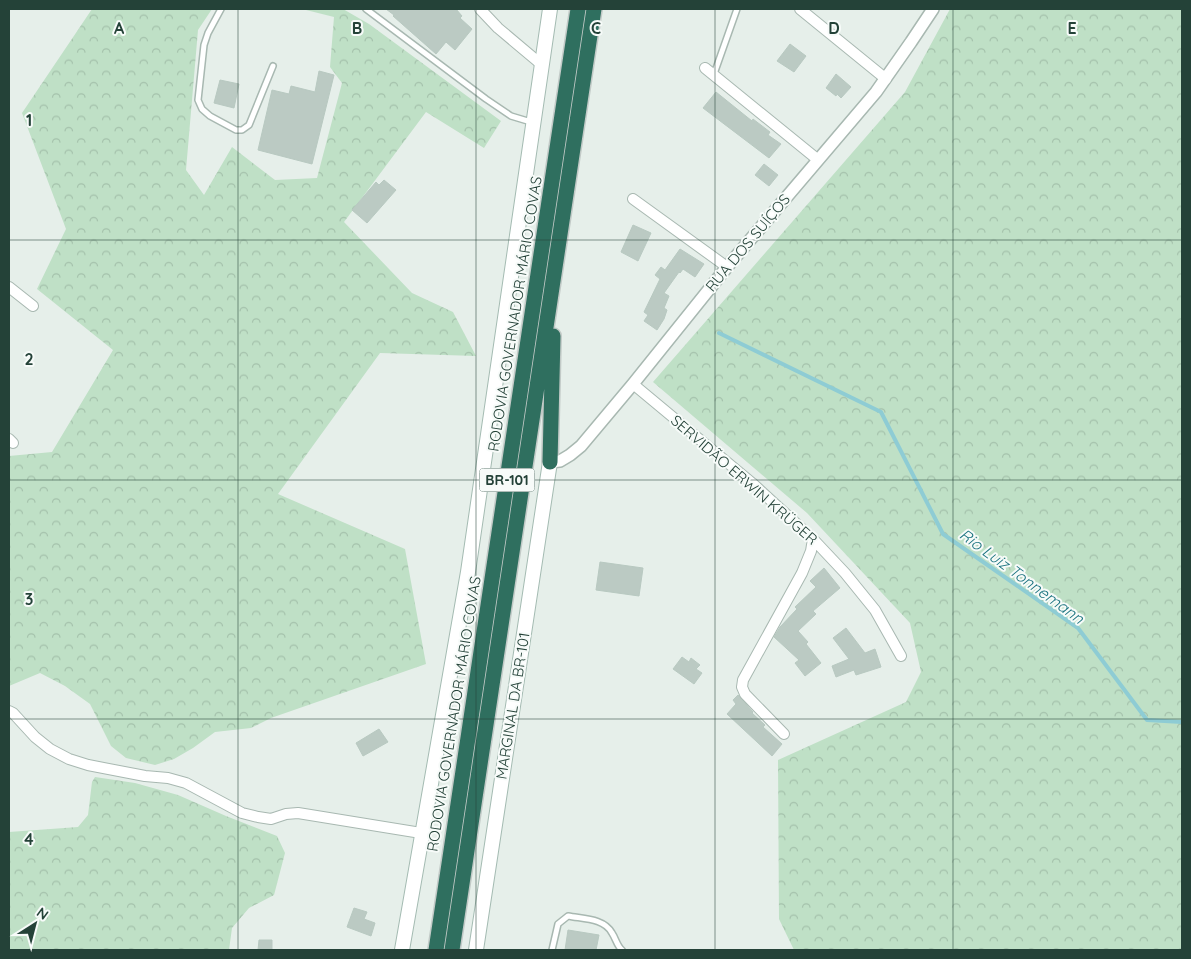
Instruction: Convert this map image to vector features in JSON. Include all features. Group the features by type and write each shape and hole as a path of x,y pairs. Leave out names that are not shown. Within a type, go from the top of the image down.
{"highway":[{"name":"RODOVIA GOVERNADOR MÁRIO COVAS","path":"436,950 578,9"},
{"name":"BR-101","path":"452,950 594,9"},
{"path":"550,462 555,266"}],"main road":[{"path":"402,950 468,572 550,9"},
{"name":"MARGINAL DA BR-101","path":"476,950 550,462"}],"street":[{"path":"480,9 498,28 542,65"},
{"path":"800,9 886,79"},
{"name":"RUA DOS SUÍÇOS","path":"550,462 570,455 581,446 727,267 886,79 932,9"},
{"path":"710,71 817,159"},
{"path":"633,199 727,267"},
{"path":"9,287 33,306"},
{"name":"SERVIDÃO ERWIN KRÜGER","path":"633,384 752,483 813,539 875,610 900,656"},
{"path":"784,734 745,694 742,686 743,680 802,573 813,539"},
{"path":"9,711 50,749 69,758 88,765 186,782 242,813 271,819 286,814 298,813 421,833"}],"lane":[{"path":"221,9 204,45 198,100 202,109 210,116 236,130 245,129 249,125 272,66"},
{"path":"366,9 511,116 534,123"},
{"path":"710,71 737,9"},
{"path":"552,950 558,924 568,916 598,921 611,930 619,948 622,950"}],"green space":[{"path":"92,9 212,9 198,30 186,170 204,195 232,147 275,180 317,178 342,83 330,67 334,17 302,9 343,9 369,24 501,121 484,148 426,112 344,222 412,293 453,312 476,356 380,353 278,494 405,549 426,664 271,718 251,728 215,732 174,759 155,765 126,758 111,746 90,704 65,686 40,673 9,686 9,456 52,452 113,350 37,289 66,229 22,113"},
{"path":"950,9 1182,9 1182,950 794,950 779,919 778,760 906,702 921,672 910,623 807,513 653,382 905,92"},
{"path":"95,777 135,783 178,795 277,836 285,853 274,895 249,908 232,928 229,950 9,950 9,832 78,827 88,815 92,782"}],"building":[{"path":"386,9 456,9 462,16 460,18 472,29 455,50 446,42 436,54"},
{"path":"790,44 806,56 794,72 777,61"},
{"path":"319,71 334,75 312,164 258,150 272,90 289,94 291,86 315,92"},
{"path":"836,74 851,87 841,98 826,88"},
{"path":"220,80 239,84 234,108 214,103"},
{"path":"716,92 752,121 753,119 770,132 768,135 781,144 769,158 703,108"},
{"path":"764,164 778,175 769,186 755,175"},
{"path":"384,180 396,190 367,223 352,210 376,182 379,185"},
{"path":"633,225 651,233 638,261 621,252"},
{"path":"680,249 704,264 695,277 683,269 664,293 669,296 664,308 667,310 657,330 644,321 648,315 644,312 660,279 655,275 661,267 665,270"},
{"path":"600,562 643,568 639,596 596,590"},
{"path":"824,568 840,588 813,611 816,614 798,631 808,642 806,644 821,663 805,676 795,663 799,660 774,637 780,627 797,609 795,607 816,587 810,581"},
{"path":"846,628 865,653 875,649 881,667 856,675 854,670 836,677 832,666 849,659 833,638"},
{"path":"682,657 689,662 691,658 700,665 696,669 702,673 694,684 673,669"},
{"path":"738,695 752,713 765,725 763,727 782,744 772,756 727,714 736,704 733,700"},
{"path":"379,729 388,742 363,756 356,743"},
{"path":"354,908 367,912 364,919 375,923 371,936 347,927"},
{"path":"568,930 599,935 596,950 565,950"},
{"path":"259,940 272,940 272,950 258,950"}],"waterway":[{"name":"Rio Luiz Tonnemann","path":"719,333 881,412 943,534 1078,628 1147,720 1182,722"}]}
